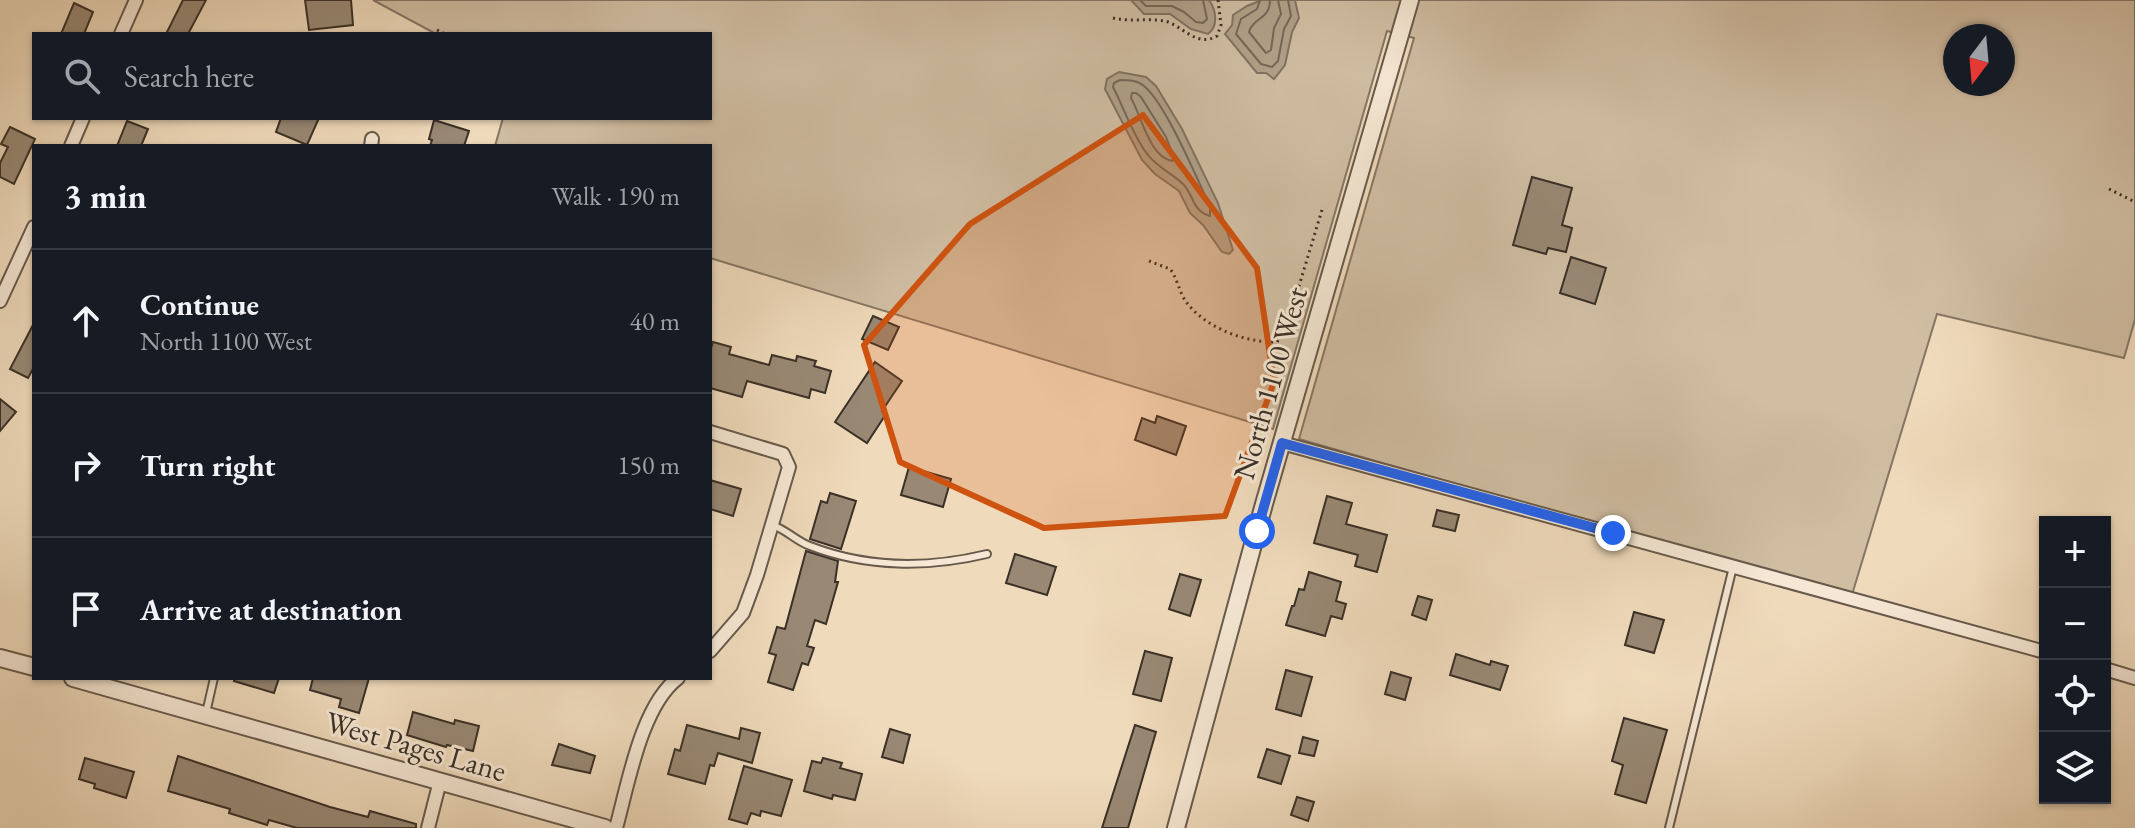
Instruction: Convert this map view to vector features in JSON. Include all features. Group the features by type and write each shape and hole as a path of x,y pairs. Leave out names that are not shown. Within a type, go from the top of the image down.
{"street":[{"path":"122,32 136,0"},
{"name":"North 1100 West","path":"1176,828 1282,443 1410,0"},
{"path":"72,144 82,120"},
{"path":"0,301 32,231"},
{"path":"712,433 783,454 789,467 743,613 712,649"},
{"path":"1282,443 2039,650"},
{"path":"0,658 32,666"},
{"path":"2111,671 2135,678"},
{"name":"West Pages Lane","path":"80,680 440,781 583,825 605,828"},
{"path":"616,828 640,736 668,685 675,680"},
{"path":"428,828 440,781"}],"lane":[{"path":"772,525 786,530 806,545 855,559 896,564 939,564 987,554"},
{"path":"1669,828 1733,566"},
{"path":"205,715 214,680"}],"path":[{"path":"1113,18 1163,21 1196,38 1208,40 1217,36 1221,25 1218,0"},
{"path":"437,30 441,32"},
{"path":"2109,189 2135,202"},
{"path":"1149,261 1170,269 1188,304 1214,324 1246,337 1277,342 1286,329 1322,210"}],"highlighted area":[{"path":"1143,115 1257,268 1274,382 1225,516 1044,528 900,462 864,345 970,224"}],"shaded area":[{"path":"373,0 2135,0 2135,319 2124,358 1937,314 1851,598 1299,439 1414,38 1387,31 1273,429 712,259 712,144 496,144 502,120 712,120 712,32 432,32"}],"water":[{"path":"1131,0 1209,0 1215,13 1214,27 1208,34 1191,29 1170,14 1144,14"},
{"path":"1262,0 1295,0 1299,18 1292,32 1285,65 1274,79 1266,73 1257,73 1225,34 1232,25 1233,15"},
{"path":"1119,72 1146,77 1156,86 1182,129 1218,203 1233,250 1229,254 1222,252 1203,225 1190,213 1179,191 1142,160 1105,89 1107,79"}],"building":[{"path":"183,0 206,0 189,32 167,32"},
{"path":"305,0 351,0 353,25 309,30"},
{"path":"74,3 93,12 85,32 62,32"},
{"path":"280,120 318,120 307,144 276,132"},
{"path":"434,120 469,131 465,144 431,144 432,140 429,139"},
{"path":"127,121 148,129 142,144 118,144"},
{"path":"10,127 35,139 14,184 0,177 0,163 8,147 1,144"},
{"path":"1532,177 1572,188 1562,225 1572,228 1566,252 1548,248 1546,254 1513,245"},
{"path":"1571,257 1606,268 1595,304 1560,293"},
{"path":"873,316 899,327 888,350 862,339"},
{"path":"32,327 32,371 28,378 10,369"},
{"path":"713,342 731,347 729,354 769,365 772,355 796,361 797,356 816,361 814,366 831,371 825,393 811,389 809,398 747,381 742,397 712,389"},
{"path":"875,362 902,381 882,411 886,414 867,443 835,422"},
{"path":"0,399 16,412 0,431"},
{"path":"1157,416 1186,426 1176,455 1135,440 1142,418 1155,423"},
{"path":"909,467 951,479 943,507 901,495"},
{"path":"712,481 741,489 733,516 712,510"},
{"path":"830,493 856,501 841,549 810,539 821,501 827,503"},
{"path":"1327,496 1352,503 1346,524 1387,535 1377,572 1355,566 1358,555 1314,543"},
{"path":"1437,510 1459,515 1455,531 1433,526"},
{"path":"806,551 838,561 835,582 838,582 826,624 815,620 807,646 814,648 808,665 802,663 793,690 768,682 776,655 769,653 777,627 785,629"},
{"path":"1015,554 1056,567 1047,595 1006,583"},
{"path":"1309,572 1341,582 1336,601 1346,604 1342,619 1331,616 1325,636 1286,625 1299,589 1304,590"},
{"path":"1180,574 1201,580 1190,616 1169,609"},
{"path":"1418,596 1432,600 1426,620 1412,615"},
{"path":"1634,612 1664,620 1654,653 1625,645"},
{"path":"1145,651 1172,658 1161,701 1133,694"},
{"path":"1456,654 1490,665 1491,661 1508,666 1500,690 1450,675"},
{"path":"1286,670 1312,677 1301,716 1276,709"},
{"path":"1391,672 1411,678 1405,700 1385,694"},
{"path":"234,680 278,680 274,693"},
{"path":"312,680 368,680 359,713 339,707 341,699 310,690"},
{"path":"413,712 454,724 455,720 479,726 473,751 446,747 407,735"},
{"path":"1624,718 1667,730 1646,803 1615,794 1623,765 1612,761"},
{"path":"687,725 739,739 741,728 760,733 752,763 718,753 714,766 710,765 705,784 668,774 675,749 680,751"},
{"path":"1135,725 1156,732 1128,828 1102,828"},
{"path":"890,729 910,735 903,763 882,757"},
{"path":"1303,737 1318,741 1314,756 1299,753"},
{"path":"559,744 595,756 590,773 552,765"},
{"path":"1267,749 1290,756 1281,784 1258,777"},
{"path":"178,756 330,807 368,817 370,811 416,824 416,828 297,828 269,820 267,825 229,813 230,809 168,791"},
{"path":"85,758 134,772 126,798 94,788 95,784 79,779"},
{"path":"823,758 842,763 840,768 862,774 855,800 833,795 832,799 804,791 812,761 821,763"},
{"path":"744,766 792,780 781,816 761,811 760,816 751,813 747,824 729,819"},
{"path":"1297,797 1314,802 1308,821 1291,815"}],"route":[{"path":"1257,531 1282,443 1613,533"}]}
